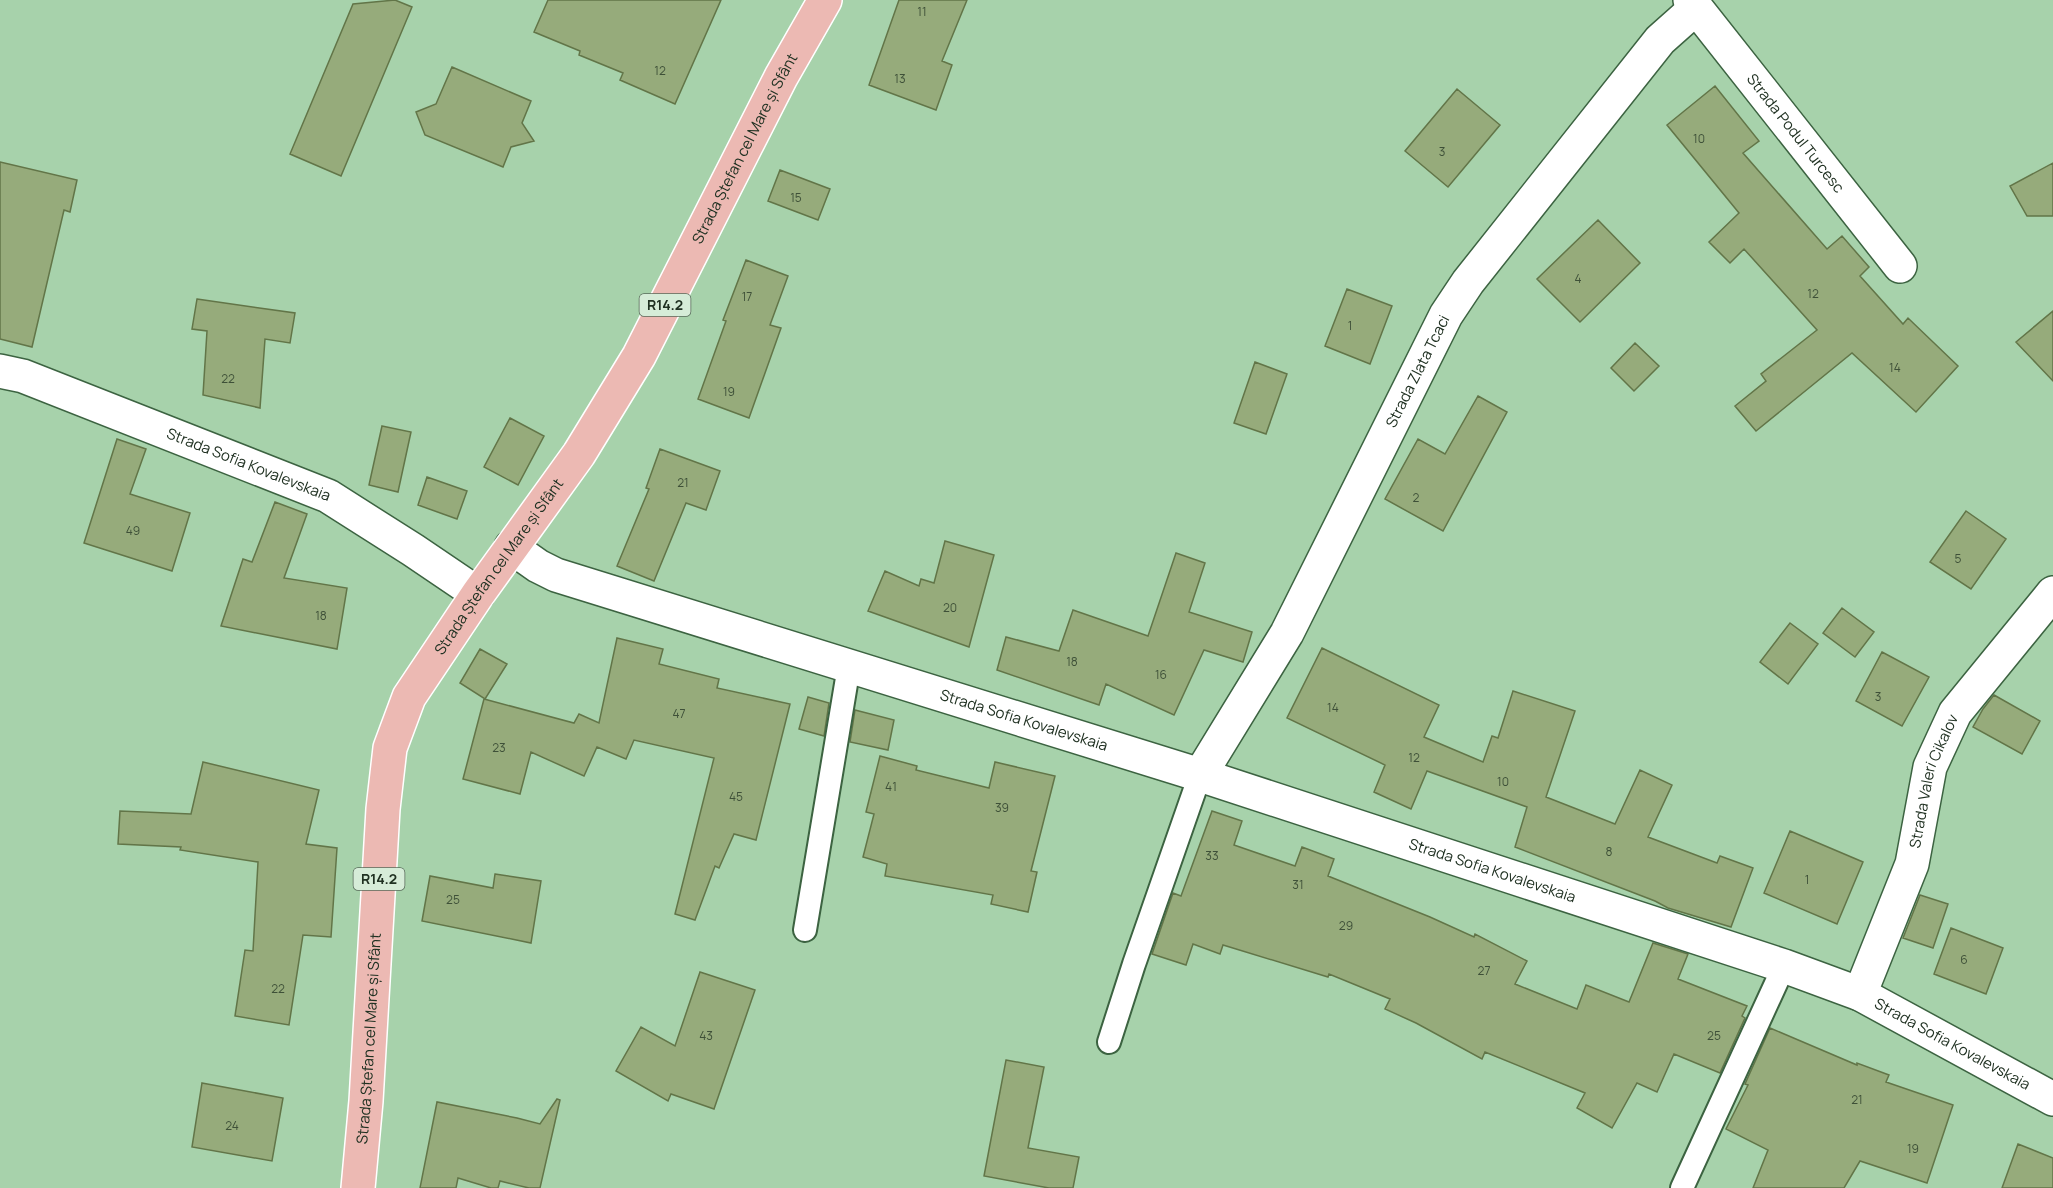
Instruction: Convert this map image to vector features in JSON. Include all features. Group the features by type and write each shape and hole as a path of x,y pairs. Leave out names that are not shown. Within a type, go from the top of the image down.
{"main road":[{"name":"Strada Ștefan cel Mare și Sfânt","path":"358,1188 366,1101 383,809 390,748 409,697 477,594 579,454 639,356 781,77 825,0"}],"street":[{"name":"Strada Podul Turcesc","path":"1693,4 1900,266"},
{"name":"Strada Zlata Tcaci","path":"1200,775 1287,633 1446,315 1468,282 1660,40 1693,4"},
{"name":"Strada Sofia Kovalevskaia","path":"0,371 23,376 328,496 477,594"},
{"name":"Strada Sofia Kovalevskaia","path":"511,548 556,575 1200,775 1784,966 1860,994 2053,1099"},
{"name":"Strada Valeri Cikalov","path":"1860,994 1912,864 1930,767 1955,713 2053,593"}],"lane":[{"path":"805,930 849,666"},
{"path":"1109,1042 1200,775"},
{"path":"1682,1188 1784,966"}],"building":[{"path":"395,0 412,7 341,176 290,154 353,4"},
{"path":"548,0 721,0 675,104 620,80 623,73 579,55 580,51 534,32"},
{"path":"899,0 967,0 942,61 952,65 936,110 869,85"},
{"path":"452,67 531,101 522,123 534,141 511,147 503,167 425,135 416,112 436,104"},
{"path":"1715,86 1759,141 1743,153 1827,249 1842,236 1869,267 1860,276 1903,324 1908,318 1958,366 1916,412 1852,353 1756,431 1735,406 1766,381 1761,374 1817,330 1744,249 1730,263 1709,242 1739,213 1667,125"},
{"path":"1457,89 1500,125 1448,187 1405,151"},
{"path":"0,162 77,180 70,212 64,210 32,347 0,339"},
{"path":"2053,163 2053,216 2027,216 2010,186"},
{"path":"780,170 830,189 818,220 768,201"},
{"path":"1598,220 1640,263 1580,322 1537,279"},
{"path":"746,260 788,276 770,325 781,328 749,418 698,399 726,321 723,320"},
{"path":"1347,289 1392,306 1370,364 1325,346"},
{"path":"197,299 295,313 290,343 265,339 260,408 203,395 207,331 192,329"},
{"path":"2053,311 2053,381 2016,342"},
{"path":"1635,343 1659,366 1634,391 1611,368"},
{"path":"1255,362 1287,374 1266,434 1234,423"},
{"path":"1478,396 1507,412 1443,531 1385,499 1418,439 1445,454"},
{"path":"510,418 544,436 518,485 484,467"},
{"path":"382,426 411,432 398,492 369,485"},
{"path":"117,439 146,449 130,494 190,513 172,571 84,543"},
{"path":"660,449 720,471 706,510 686,503 654,581 617,566 649,489 646,488"},
{"path":"427,477 467,491 457,519 418,505"},
{"path":"275,502 307,514 284,578 347,588 337,649 221,626 243,559 252,562"},
{"path":"1966,511 2006,539 1971,589 1930,562"},
{"path":"945,541 994,555 969,647 868,611 885,571 919,586 921,579 934,583"},
{"path":"1176,553 1205,563 1189,612 1252,632 1243,662 1204,650 1174,715 1106,684 1099,705 997,670 1006,637 1059,651 1073,610 1148,636"},
{"path":"1842,608 1874,632 1855,657 1823,633"},
{"path":"1790,623 1818,644 1788,684 1760,662"},
{"path":"617,638 663,649 659,664 719,679 717,688 790,704 756,840 734,834 719,868 715,866 695,920 675,914 714,758 634,740 626,759 597,747 584,776 531,752 520,794 463,779 484,699 574,723 579,714 599,723"},
{"path":"1322,648 1439,705 1424,737 1483,762 1492,736 1498,738 1513,691 1575,711 1546,797 1615,824 1640,770 1672,785 1648,837 1717,863 1720,856 1753,868 1731,927 1668,908 1515,847 1527,807 1427,771 1411,809 1374,792 1385,765 1287,718"},
{"path":"480,649 507,664 485,699 460,683"},
{"path":"1882,652 1929,677 1902,726 1856,701"},
{"path":"1994,695 2040,721 2022,754 1973,727"},
{"path":"808,697 829,703 824,736 799,729"},
{"path":"855,710 894,720 888,750 850,742"},
{"path":"880,756 917,766 916,770 989,788 995,762 1055,776 1031,871 1037,872 1028,912 991,904 993,895 885,876 887,864 863,857 874,814 866,812"},
{"path":"203,762 319,790 306,844 337,848 331,937 303,935 289,1025 235,1016 245,950 253,951 258,862 180,850 181,847 118,844 120,811 191,814"},
{"path":"1212,811 1242,821 1234,845 1295,866 1302,847 1334,859 1328,876 1474,937 1475,934 1527,961 1515,984 1577,1009 1586,985 1629,1002 1653,943 1688,954 1678,979 1747,1006 1742,1016 1745,1018 1720,1073 1674,1054 1657,1092 1637,1083 1612,1128 1577,1108 1585,1093 1485,1052 1482,1059 1385,1009 1390,999 1329,974 1328,977 1223,945 1220,954 1193,944 1186,965 1152,954 1173,893 1181,896"},
{"path":"1790,831 1863,862 1837,924 1764,893"},
{"path":"495,874 541,881 531,943 422,921 430,876 493,888"},
{"path":"1920,895 1948,904 1933,948 1903,938"},
{"path":"1951,928 2003,948 1986,994 1934,974"},
{"path":"700,972 755,990 714,1109 671,1094 668,1101 616,1071 641,1027 675,1046"},
{"path":"1770,1028 1857,1065 1857,1063 1889,1075 1886,1082 1953,1105 1927,1183 1860,1161 1844,1188 1753,1188 1768,1150 1726,1129 1748,1085 1745,1084"},
{"path":"1006,1060 1044,1067 1028,1148 1079,1157 1073,1188 1049,1188 984,1176"},
{"path":"202,1083 283,1098 272,1161 192,1147"},
{"path":"557,1099 560,1100 540,1188 529,1188 500,1181 498,1188 491,1188 458,1178 456,1188 420,1188 437,1102 540,1124"},
{"path":"2018,1144 2053,1158 2053,1188 2002,1188"}]}
